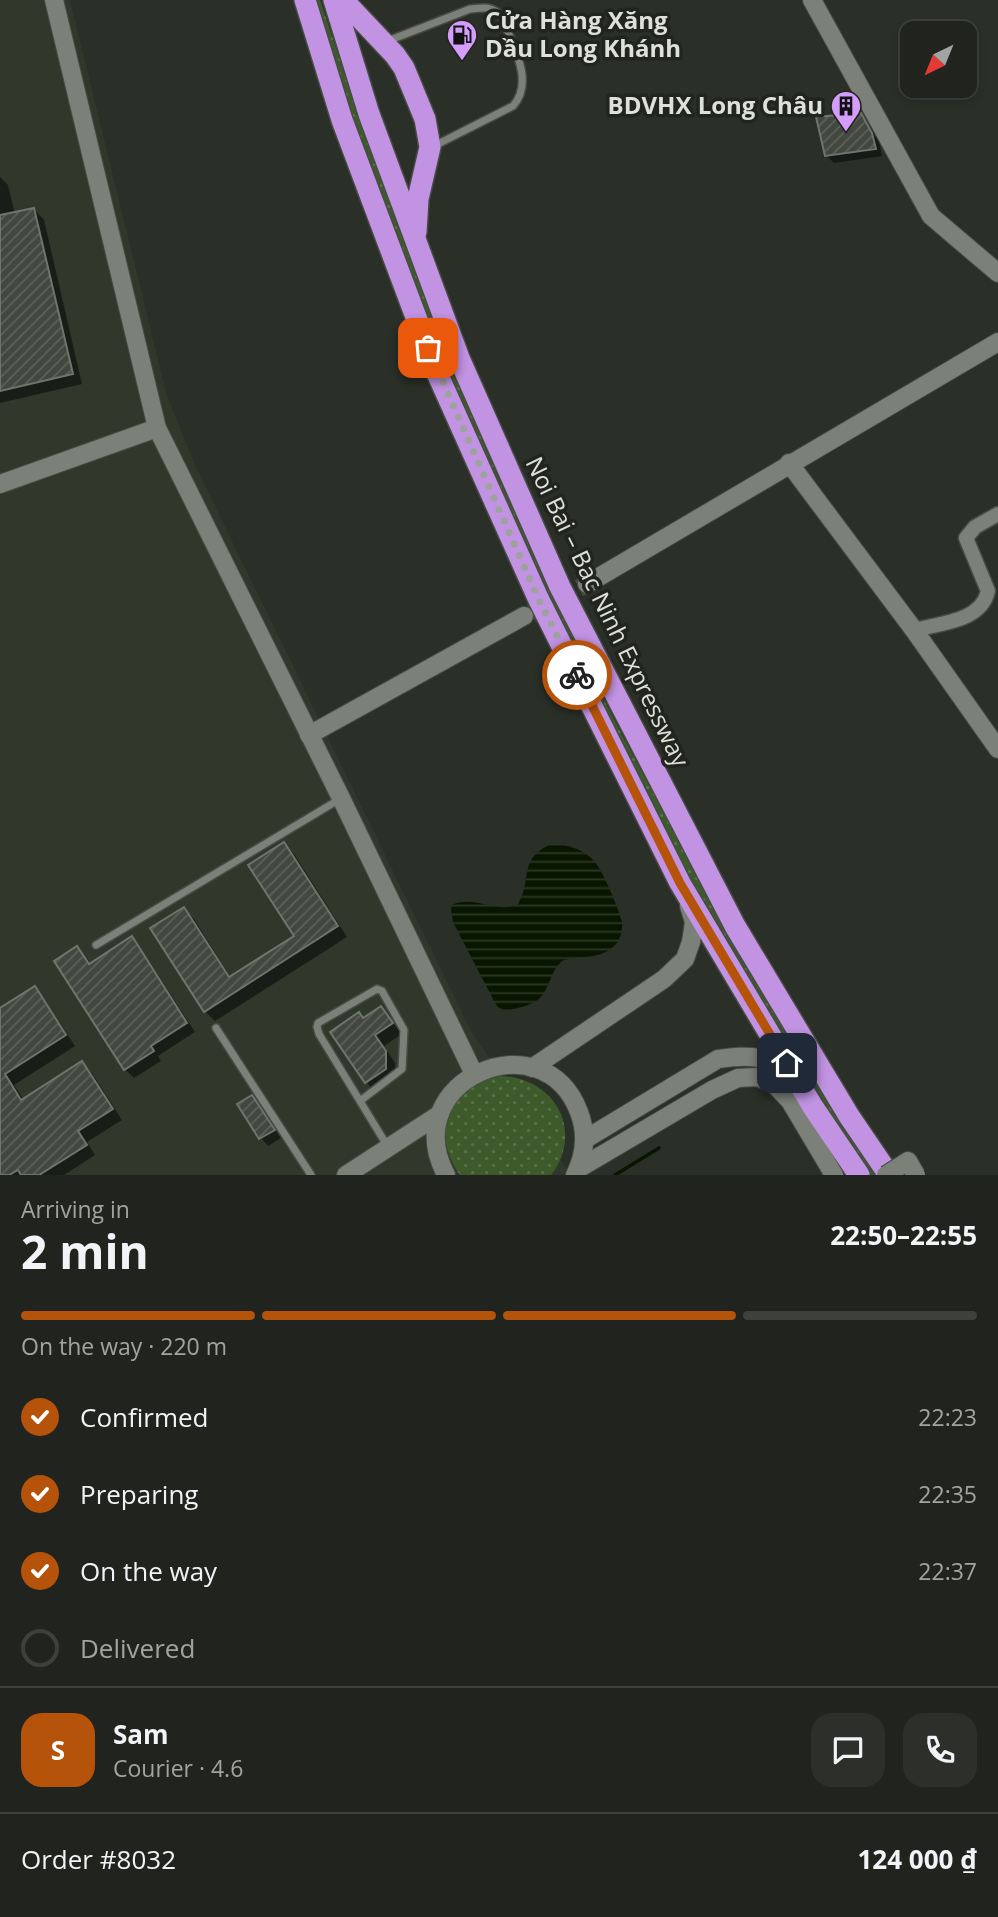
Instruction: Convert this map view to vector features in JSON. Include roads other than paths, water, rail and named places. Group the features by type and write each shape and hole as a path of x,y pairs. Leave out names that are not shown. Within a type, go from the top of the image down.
{"highway":[{"path":"305,0 342,120 437,373 538,598 680,883 813,1107 859,1175"},
{"name":"Noi Bai – Bac Ninh Expressway","path":"334,0 369,114 459,358 560,587 735,926 849,1116 888,1175"},
{"path":"344,0 395,55 409,79 425,119 430,148 418,199 416,241"}],"street":[{"path":"54,0 157,428 341,798 474,1074"},
{"path":"812,0 931,216 998,273"},
{"path":"587,584 998,342"},
{"path":"0,484 157,428"},
{"path":"789,463 914,630 998,749"},
{"path":"914,630 971,615 983,604 988,591 966,538 975,527 998,514"},
{"path":"309,735 524,617"},
{"path":"532,1068 664,979 685,959 694,922 680,883"},
{"path":"584,1140 718,1059 742,1056 763,1058 781,1067 813,1107"},
{"path":"446,1175 436,1142 440,1114 452,1093 474,1074 498,1065 532,1068 556,1080 571,1096 580,1115 584,1140 576,1172"},
{"path":"576,1172 712,1090 738,1078 757,1077 766,1079 790,1101 834,1175"},
{"path":"346,1175 440,1114"},
{"path":"888,1175 908,1161 916,1175"}],"lane":[{"path":"383,43 470,9 485,7 497,12 504,22 520,59 523,83 518,100 513,106 430,148"},
{"path":"96,945 341,798"},
{"path":"360,1101 397,1075 403,1063 404,1030 382,991 377,989 318,1023 317,1027 360,1101 388,1147"},
{"path":"216,1028 311,1175"}],"waterway":[{"path":"615,1175 659,1148"}],"tunnel":[{"path":"531,613 587,584"}],"place":[{"name":"Cửa Hàng Xăng Dầu Long Khánh","path":"462,62"},
{"name":"BDVHX Long Châu","path":"846,133"}]}
